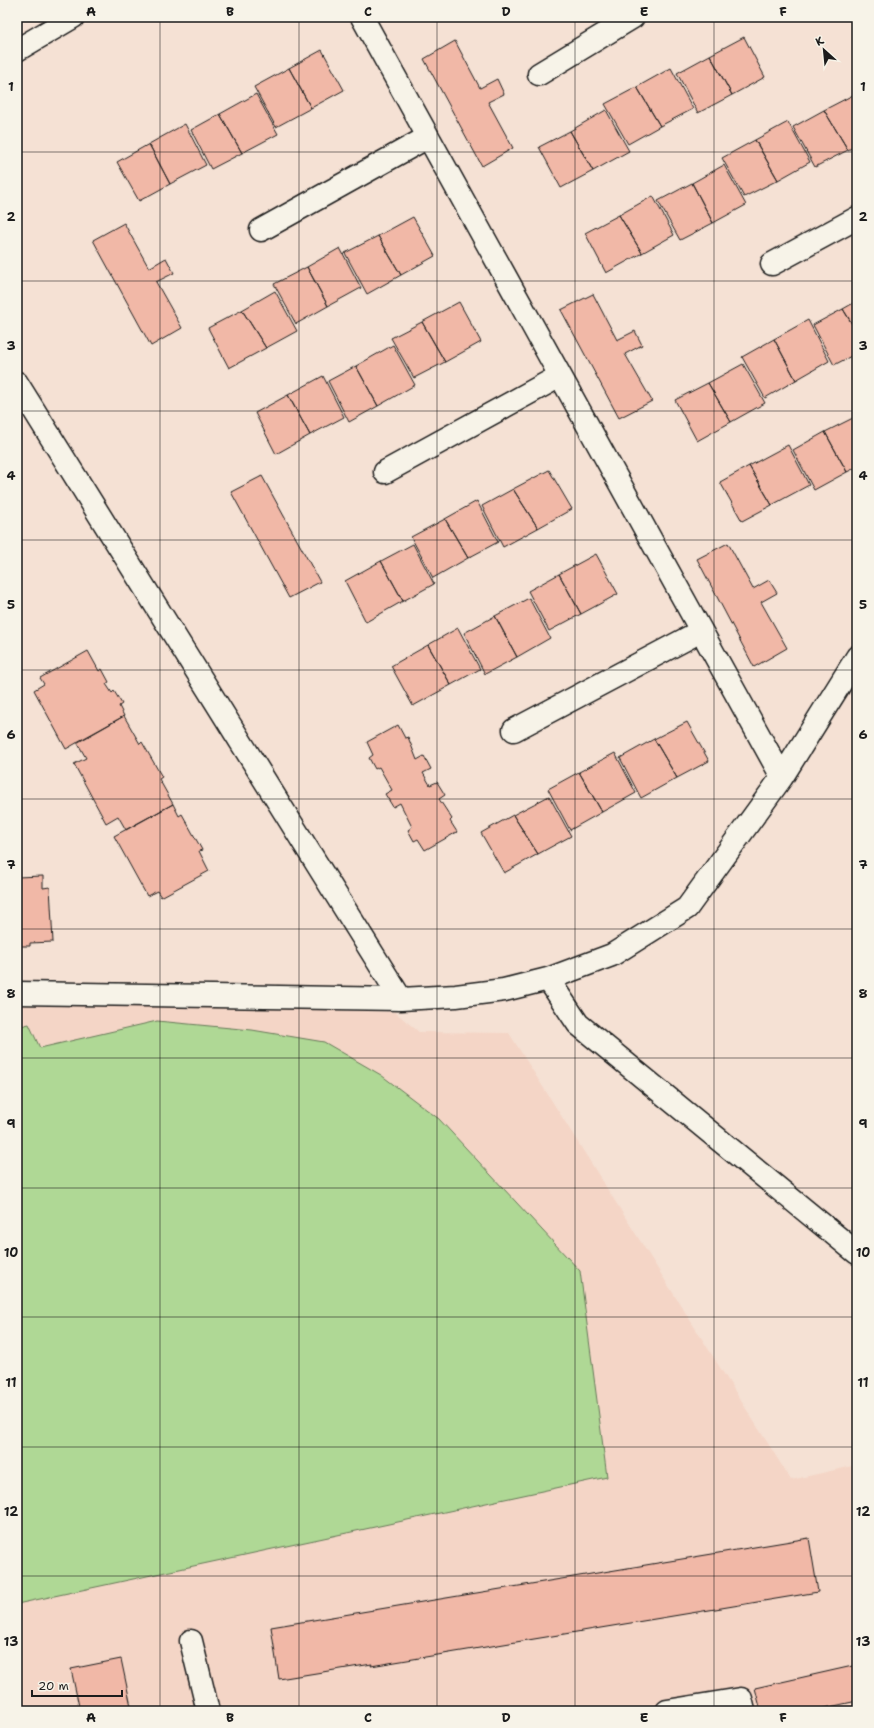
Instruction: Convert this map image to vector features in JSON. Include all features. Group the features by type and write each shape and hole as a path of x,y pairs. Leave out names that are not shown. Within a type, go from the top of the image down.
{"street":[{"path":"17,50 73,17"},
{"path":"362,17 782,777"},
{"path":"539,74 633,17"},
{"path":"261,230 428,137"},
{"path":"772,264 857,218"},
{"path":"385,472 560,376"},
{"path":"17,383 402,999"},
{"path":"514,730 701,631"},
{"path":"17,993 402,999 456,996 490,992 548,979 612,955 687,908 782,777 857,657"},
{"path":"548,979 578,1024 857,1253"},
{"path":"191,1641 208,1711"},
{"path":"667,1711 741,1699 744,1711"}],"shaded area":[{"path":"17,1001 395,1012 419,1032 509,1033 791,1480 857,1465 857,1711 17,1711"}],"green space":[{"path":"157,1021 252,1030 324,1042 381,1075 439,1119 580,1271 607,1477 17,1604 17,1027 29,1024 40,1048"}],"building":[{"path":"744,37 765,77 732,95 710,55"},
{"path":"455,41 480,88 497,79 504,94 488,102 513,148 482,166 424,59"},
{"path":"322,50 344,90 311,108 289,68"},
{"path":"710,55 732,95 698,113 677,73"},
{"path":"289,68 311,108 276,127 254,87"},
{"path":"671,68 693,109 660,126 637,87"},
{"path":"637,87 660,126 628,144 605,104"},
{"path":"857,93 857,145 848,150 824,110"},
{"path":"256,94 278,134 242,153 220,114"},
{"path":"606,110 629,151 593,171 570,131"},
{"path":"824,110 848,150 815,167 793,127"},
{"path":"220,114 242,153 211,169 191,130"},
{"path":"788,122 810,162 778,180 755,140"},
{"path":"185,124 206,165 170,184 149,144"},
{"path":"570,131 593,171 561,188 539,147"},
{"path":"755,140 778,180 744,197 722,158"},
{"path":"149,144 170,184 139,201 117,162"},
{"path":"724,165 746,205 713,223 692,183"},
{"path":"692,183 713,223 680,240 658,201"},
{"path":"653,196 674,235 642,253 619,215"},
{"path":"619,215 642,253 606,273 585,233"},
{"path":"413,217 435,256 401,275 378,236"},
{"path":"124,223 149,268 166,258 174,273 156,282 182,328 151,346 93,240"},
{"path":"378,236 401,275 367,294 345,253"},
{"path":"340,248 361,288 328,306 307,267"},
{"path":"307,267 328,306 296,324 274,284"},
{"path":"275,291 297,331 266,348 242,310"},
{"path":"593,294 617,340 635,331 642,345 625,354 652,401 619,418 561,310"},
{"path":"857,301 857,332 843,309"},
{"path":"459,302 481,342 445,362 422,322"},
{"path":"843,309 857,332 857,353 834,365 813,325"},
{"path":"242,310 266,348 229,368 208,328"},
{"path":"808,320 829,361 796,380 774,339"},
{"path":"422,322 445,362 414,378 391,338"},
{"path":"774,339 796,380 765,398 742,357"},
{"path":"393,345 415,385 378,406 356,366"},
{"path":"743,364 765,403 731,422 708,383"},
{"path":"356,366 378,406 349,422 328,381"},
{"path":"323,376 344,417 310,435 288,395"},
{"path":"708,383 731,422 697,441 675,400"},
{"path":"288,395 310,435 276,454 255,413"},
{"path":"857,416 857,467 847,472 825,432"},
{"path":"825,432 847,472 814,490 793,450"},
{"path":"788,445 809,485 772,505 749,466"},
{"path":"749,466 772,505 742,521 720,482"},
{"path":"549,470 572,509 538,528 513,489"},
{"path":"262,476 320,582 289,598 231,492"},
{"path":"513,489 538,528 503,547 482,506"},
{"path":"477,501 498,542 468,558 445,519"},
{"path":"445,519 468,558 433,578 411,537"},
{"path":"728,543 753,589 769,580 777,593 761,602 787,648 754,667 697,559"},
{"path":"413,544 434,584 403,601 381,561"},
{"path":"596,554 618,594 581,614 559,574"},
{"path":"381,561 403,601 366,622 345,581"},
{"path":"559,574 581,614 549,631 528,591"},
{"path":"529,598 550,638 517,657 495,616"},
{"path":"495,616 517,657 485,674 464,633"},
{"path":"458,628 480,669 451,685 428,645"},
{"path":"428,645 451,685 413,706 391,666"},
{"path":"88,651 99,671 102,669 109,682 106,684 112,693 114,691 122,704 119,706 124,716 66,749 34,690 44,684 40,678"},
{"path":"124,716 140,744 142,742 162,777 159,779 173,804 126,830 118,816 106,823 74,764 86,758 77,742"},
{"path":"687,722 709,761 677,778 654,739"},
{"path":"398,725 405,738 408,737 417,760 424,756 431,769 423,773 430,785 437,782 445,795 439,799 452,819 450,821 457,832 425,850 418,839 414,841 408,830 412,827 400,803 393,807 385,794 392,790 379,767 375,769 369,758 373,755 367,742"},
{"path":"654,739 677,778 641,798 620,758"},
{"path":"615,753 636,793 602,812 579,772"},
{"path":"579,772 602,812 570,830 548,789"},
{"path":"549,796 571,836 538,854 513,815"},
{"path":"173,804 179,816 182,814 202,850 199,851 209,871 161,897 157,891 147,896 114,836"},
{"path":"513,815 538,854 504,873 481,833"},
{"path":"43,876 43,888 50,887 53,942 30,943 30,946 17,946 17,877"},
{"path":"809,1538 818,1592 371,1666 372,1664 279,1679 271,1627"},
{"path":"121,1659 132,1711 80,1711 71,1669"},
{"path":"857,1665 857,1701 811,1711 761,1711 755,1688"}]}
